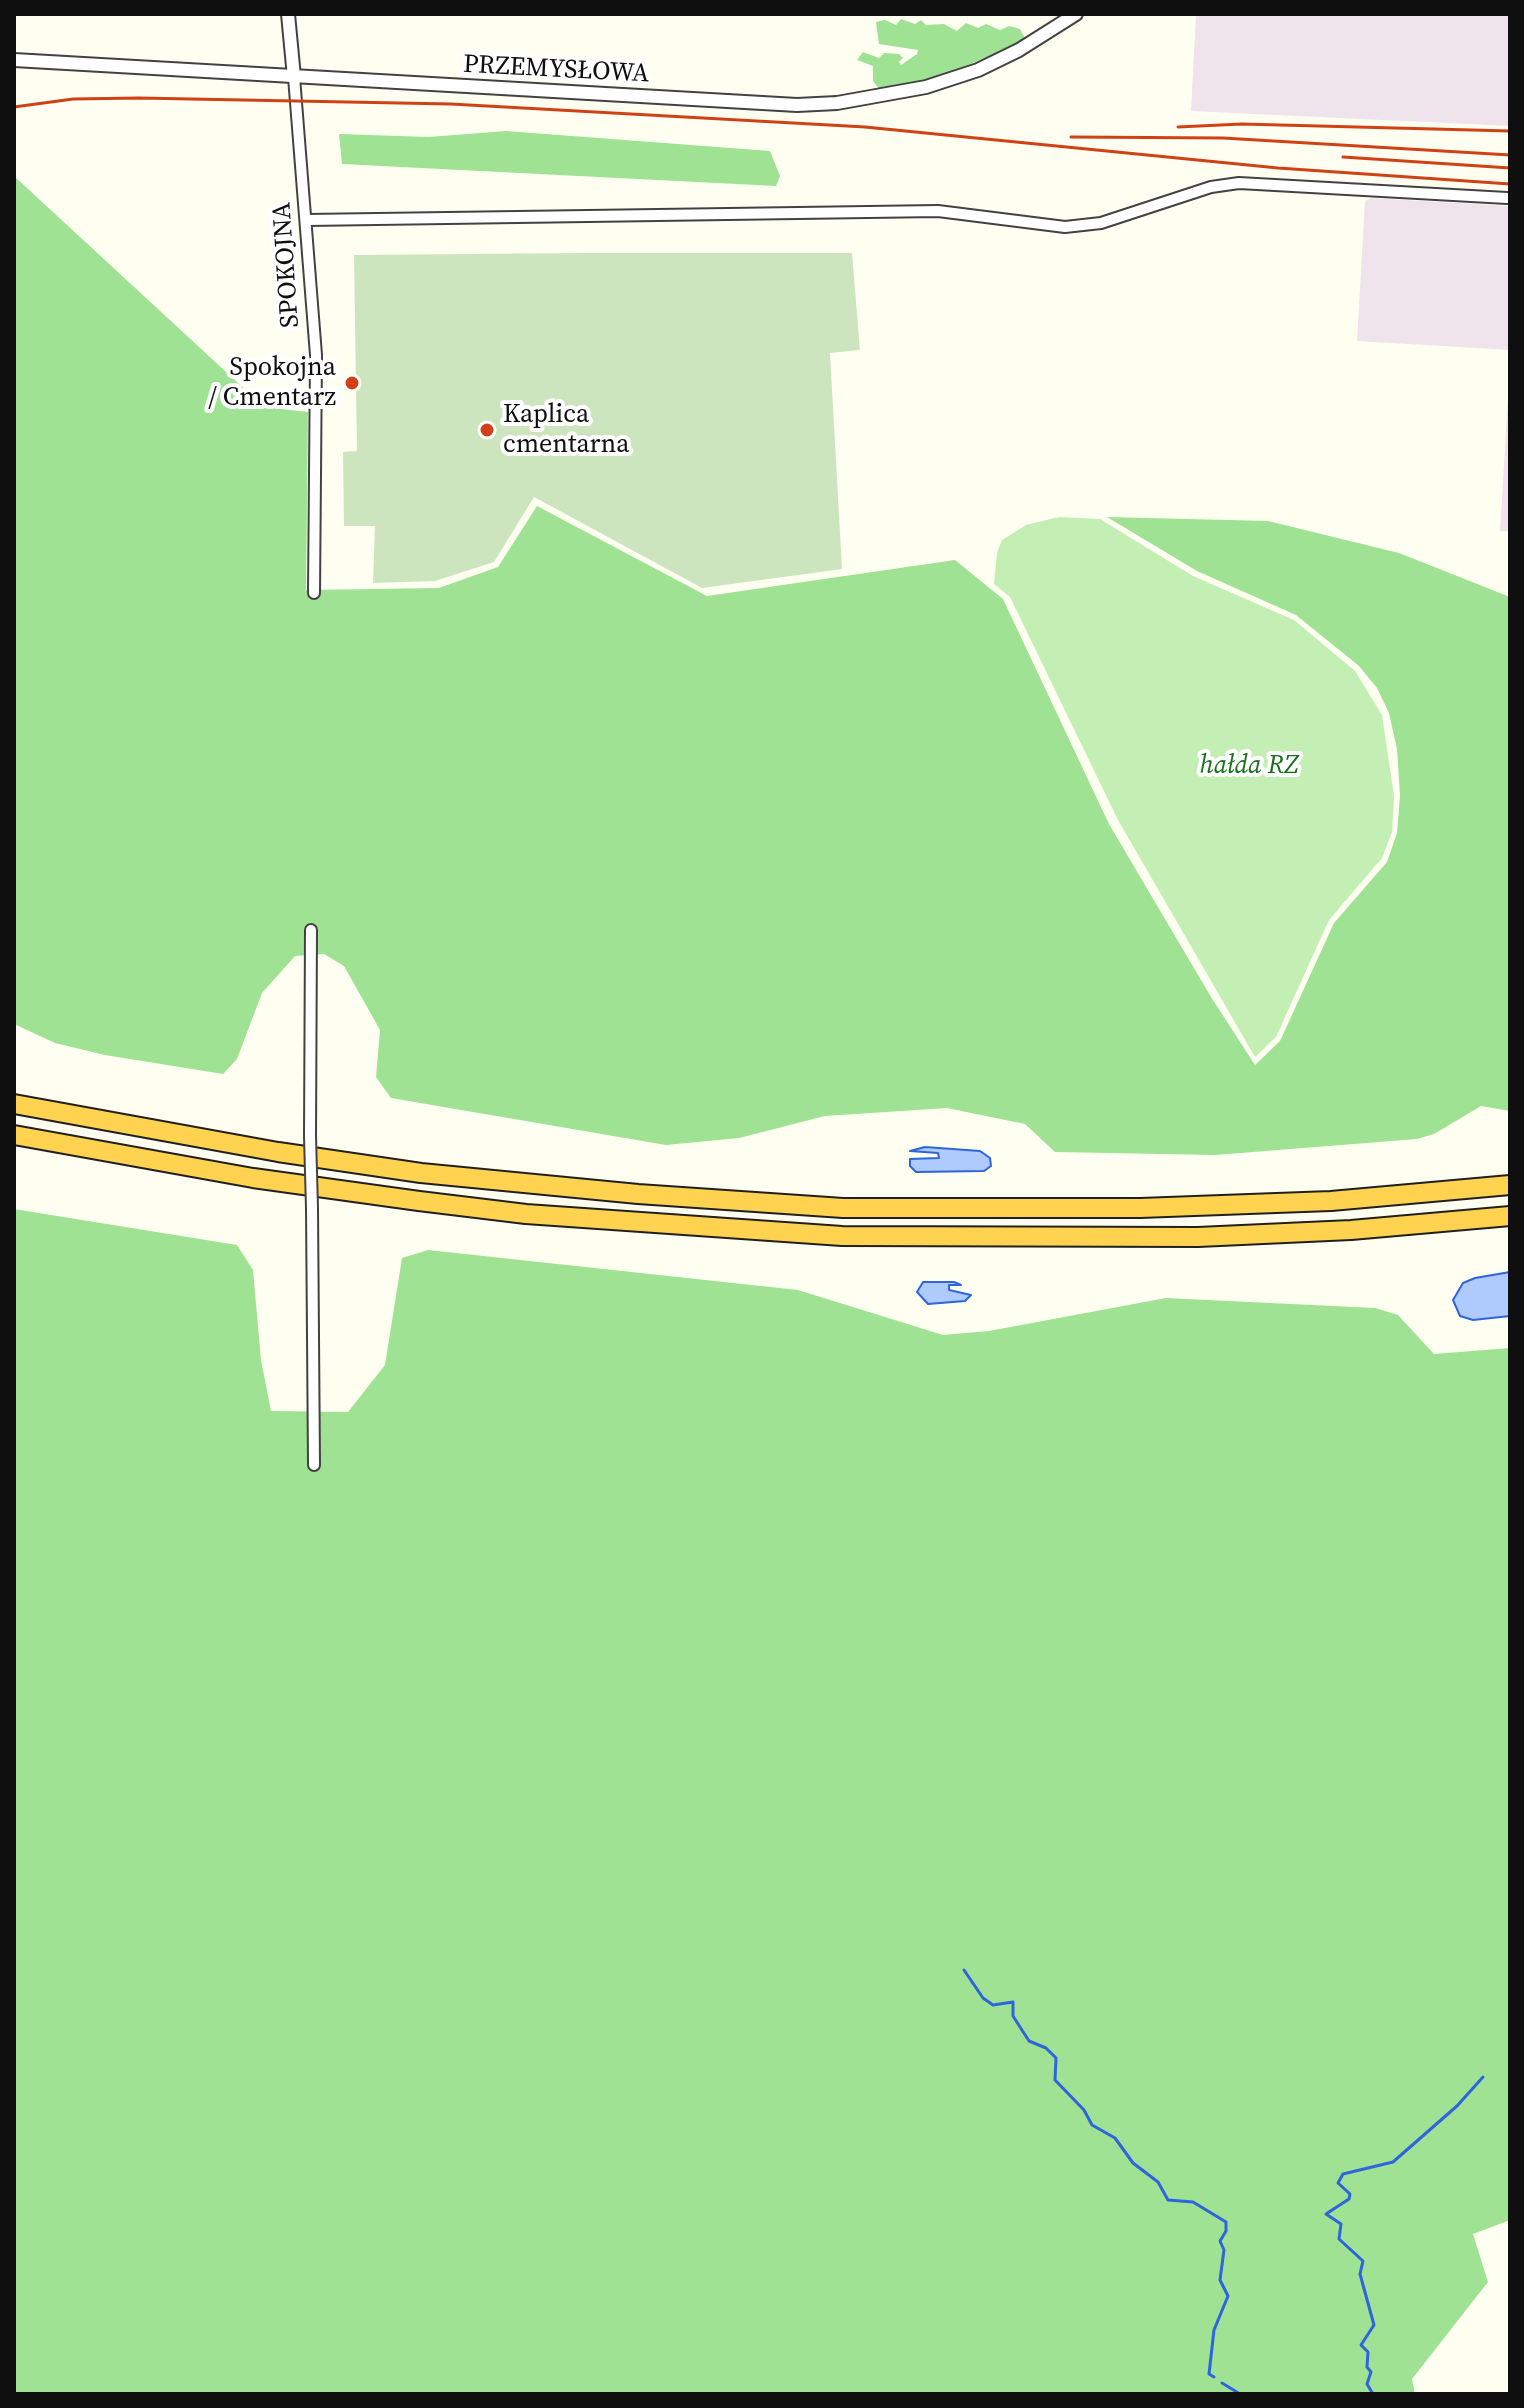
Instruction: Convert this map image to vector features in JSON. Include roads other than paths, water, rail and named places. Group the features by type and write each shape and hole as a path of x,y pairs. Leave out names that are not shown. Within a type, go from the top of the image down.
{"highway":[{"path":"14,1104 278,1152 421,1173 638,1194 843,1208 1140,1208 1331,1201 1510,1185"},
{"path":"14,1135 253,1178 406,1200 526,1214 842,1236 1198,1237 1351,1230 1510,1216"}],"street":[{"path":"288,14 294,77"},
{"name":"PRZEMYSŁOWA","path":"14,60 797,105 837,103 926,87 978,70 1031,44 1076,14"},
{"name":"SPOKOJNA","path":"294,77 316,355 314,593"},
{"path":"307,220 938,211 1065,227 1101,223 1211,187 1239,183 1507,198"},
{"path":"311,930 314,1465"}],"water":[{"path":"925,1147 980,1151 990,1158 991,1166 984,1171 916,1172 910,1166 910,1159 939,1158 938,1153 910,1151"},
{"path":"1510,1272 1510,1316 1473,1320 1460,1316 1453,1300 1463,1283"},
{"path":"923,1282 954,1282 961,1285 949,1285 949,1290 971,1295 965,1301 928,1304 917,1292"}],"waterway":[{"path":"964,1970 983,1998 993,2005 1013,2002 1013,2016 1029,2041 1046,2048 1056,2058 1055,2080 1084,2110 1092,2125 1115,2138 1133,2163 1158,2182 1168,2200 1193,2202 1226,2222 1226,2231 1220,2241 1224,2250 1220,2280 1228,2296 1214,2330 1209,2374 1214,2377"},
{"path":"1373,2394 1367,2384 1371,2372 1367,2367 1368,2352 1361,2345 1374,2325 1360,2274 1363,2261 1339,2239 1341,2224 1326,2214 1349,2199 1350,2194 1338,2183 1343,2174 1393,2162 1457,2106 1483,2077"},
{"path":"1222,2383 1240,2394"}],"railway":[{"path":"14,107 73,99 139,98 451,104 865,127 1278,168 1510,184"},
{"path":"1178,127 1242,124 1510,131"},
{"path":"1071,137 1223,138 1510,155"},
{"path":"1343,157 1510,168"}],"place":[{"name":"Spokojna / Cmentarz","path":"352,383"},
{"name":"Kaplica cmentarna","path":"487,430"}],"park label":[{"name":"hałda RZ","path":"1249,766"}]}
